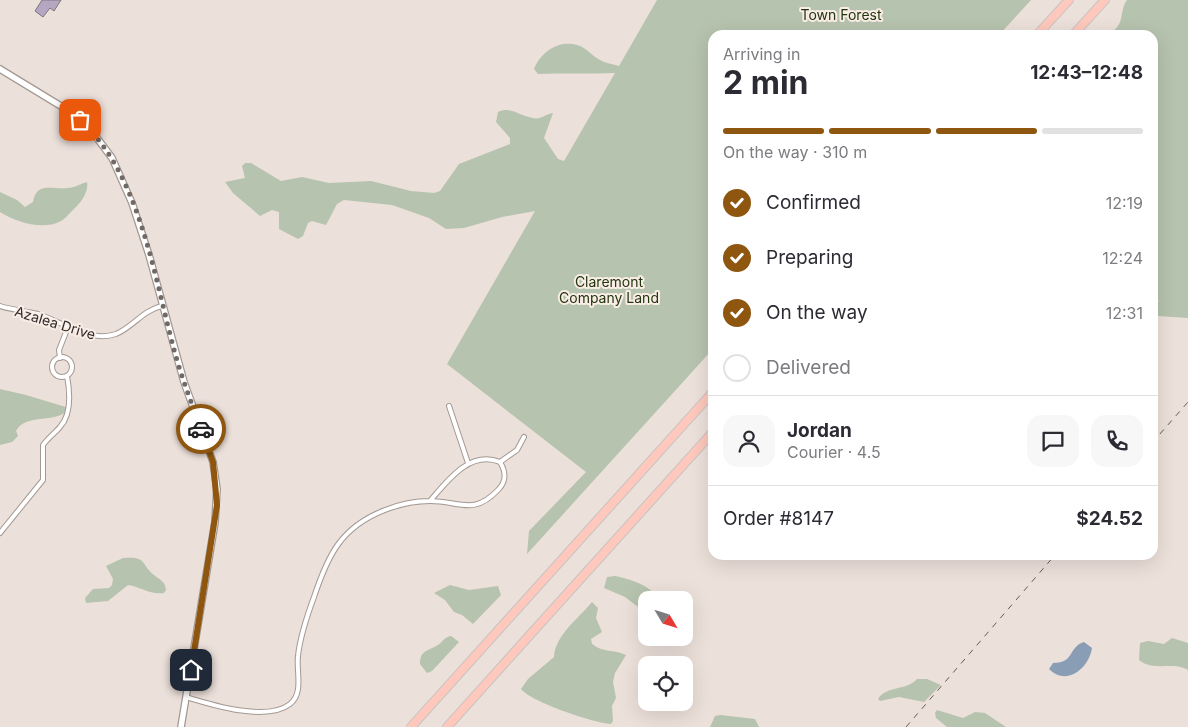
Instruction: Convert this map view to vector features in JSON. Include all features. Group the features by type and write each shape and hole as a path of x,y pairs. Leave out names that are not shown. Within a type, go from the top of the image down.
{"highway":[{"path":"1042,30 1069,0"},
{"path":"1078,30 1105,0"},
{"path":"410,727 708,397"},
{"path":"447,727 708,437"}],"street":[{"path":"0,69 69,111 90,130 112,158 132,203 149,255 184,382 213,462 217,489 215,522 181,727"},
{"name":"Azalea Drive","path":"0,306 41,315 97,337 109,336 119,332 152,308 162,306"},
{"path":"60,358 59,350 68,327"},
{"path":"60,358 66,358 71,362 71,371 67,376 60,377 53,370 55,361 60,358"},
{"path":"0,534 43,480 43,444 60,427 68,415 69,388 67,376"},
{"path":"449,406 468,463"},
{"path":"500,462 517,450 524,437"},
{"path":"186,697 226,708 248,711 284,707 290,703 295,699 298,689 298,658 308,615 326,564 347,532 370,516 414,501 430,501 447,501 469,506 480,504 489,500 503,485 505,471 500,462 490,458 468,463 453,475 430,501"}],"green space":[{"name":"Claremont Company Land","path":"657,0 1031,0 1004,30 708,30 708,354 527,554 529,531 586,472 447,364 535,211 502,217 464,228 446,229 429,218 392,205 344,200 337,204 326,225 312,221 308,223 303,236 298,239 279,229 279,212 272,210 260,216 233,193 225,182 245,178 242,166 245,163 251,163 281,181 302,177 329,183 371,181 411,191 434,193 440,191 459,164 510,144 510,138 496,122 498,112 503,110 536,118 553,113 544,138 558,159 564,161 615,73 538,74 534,69 537,63 551,49 563,44 570,44 583,48 602,61 619,66"},
{"path":"1127,0 1188,0 1188,318 1158,316 1158,30 1114,30 1121,20"},
{"path":"87,182 86,192 81,201 59,222 45,225 29,224 0,212 0,192 17,200 25,207 33,202 35,195 41,189 70,188"},
{"path":"0,389 69,408 58,416 35,420 21,425 16,431 18,436 12,442 0,445"},
{"path":"123,558 136,558 143,562 163,583 166,590 164,593 154,593 128,585 108,601 86,603 85,598 93,589 109,588 112,585 113,579 106,566"},
{"path":"615,576 633,581 652,591 638,591 638,607 625,597 604,588 607,577"},
{"path":"450,585 469,590 498,586 501,595 473,624 462,615 454,612 445,600 434,593"},
{"path":"592,602 598,608 596,618 602,632 591,639 592,644 600,649 626,655 615,673 613,682 616,698 612,706 613,721 611,724 591,720 549,706 521,689 528,679 554,657 555,649 563,634"},
{"path":"451,636 459,642 432,671 427,673 420,664 421,656"},
{"path":"1172,638 1188,643 1188,670 1176,666 1145,664 1139,660 1140,643 1148,641 1164,644"},
{"path":"917,679 927,679 941,685 924,702 899,697 880,701 878,699 886,692 913,683"},
{"path":"937,710 963,718 975,712 985,713 1006,727 947,727 936,718 935,713"},
{"path":"715,716 755,719 759,727 710,727"}],"water":[{"path":"1084,642 1092,648 1087,662 1076,673 1070,676 1063,676 1049,669 1053,663 1068,658 1079,644"}],"building":[{"path":"42,0 61,0 54,11 50,8 43,17 35,11"}],"railway":[{"path":"1158,436 1188,402"},
{"path":"906,727 1051,560"}],"way so far":[{"path":"80,120 96,136 112,158 132,203 149,255 175,353 201,429"}],"route":[{"path":"191,670 217,505 216,476 201,429"}],"park label":[{"name":"Town Forest","path":"841,15"}]}
